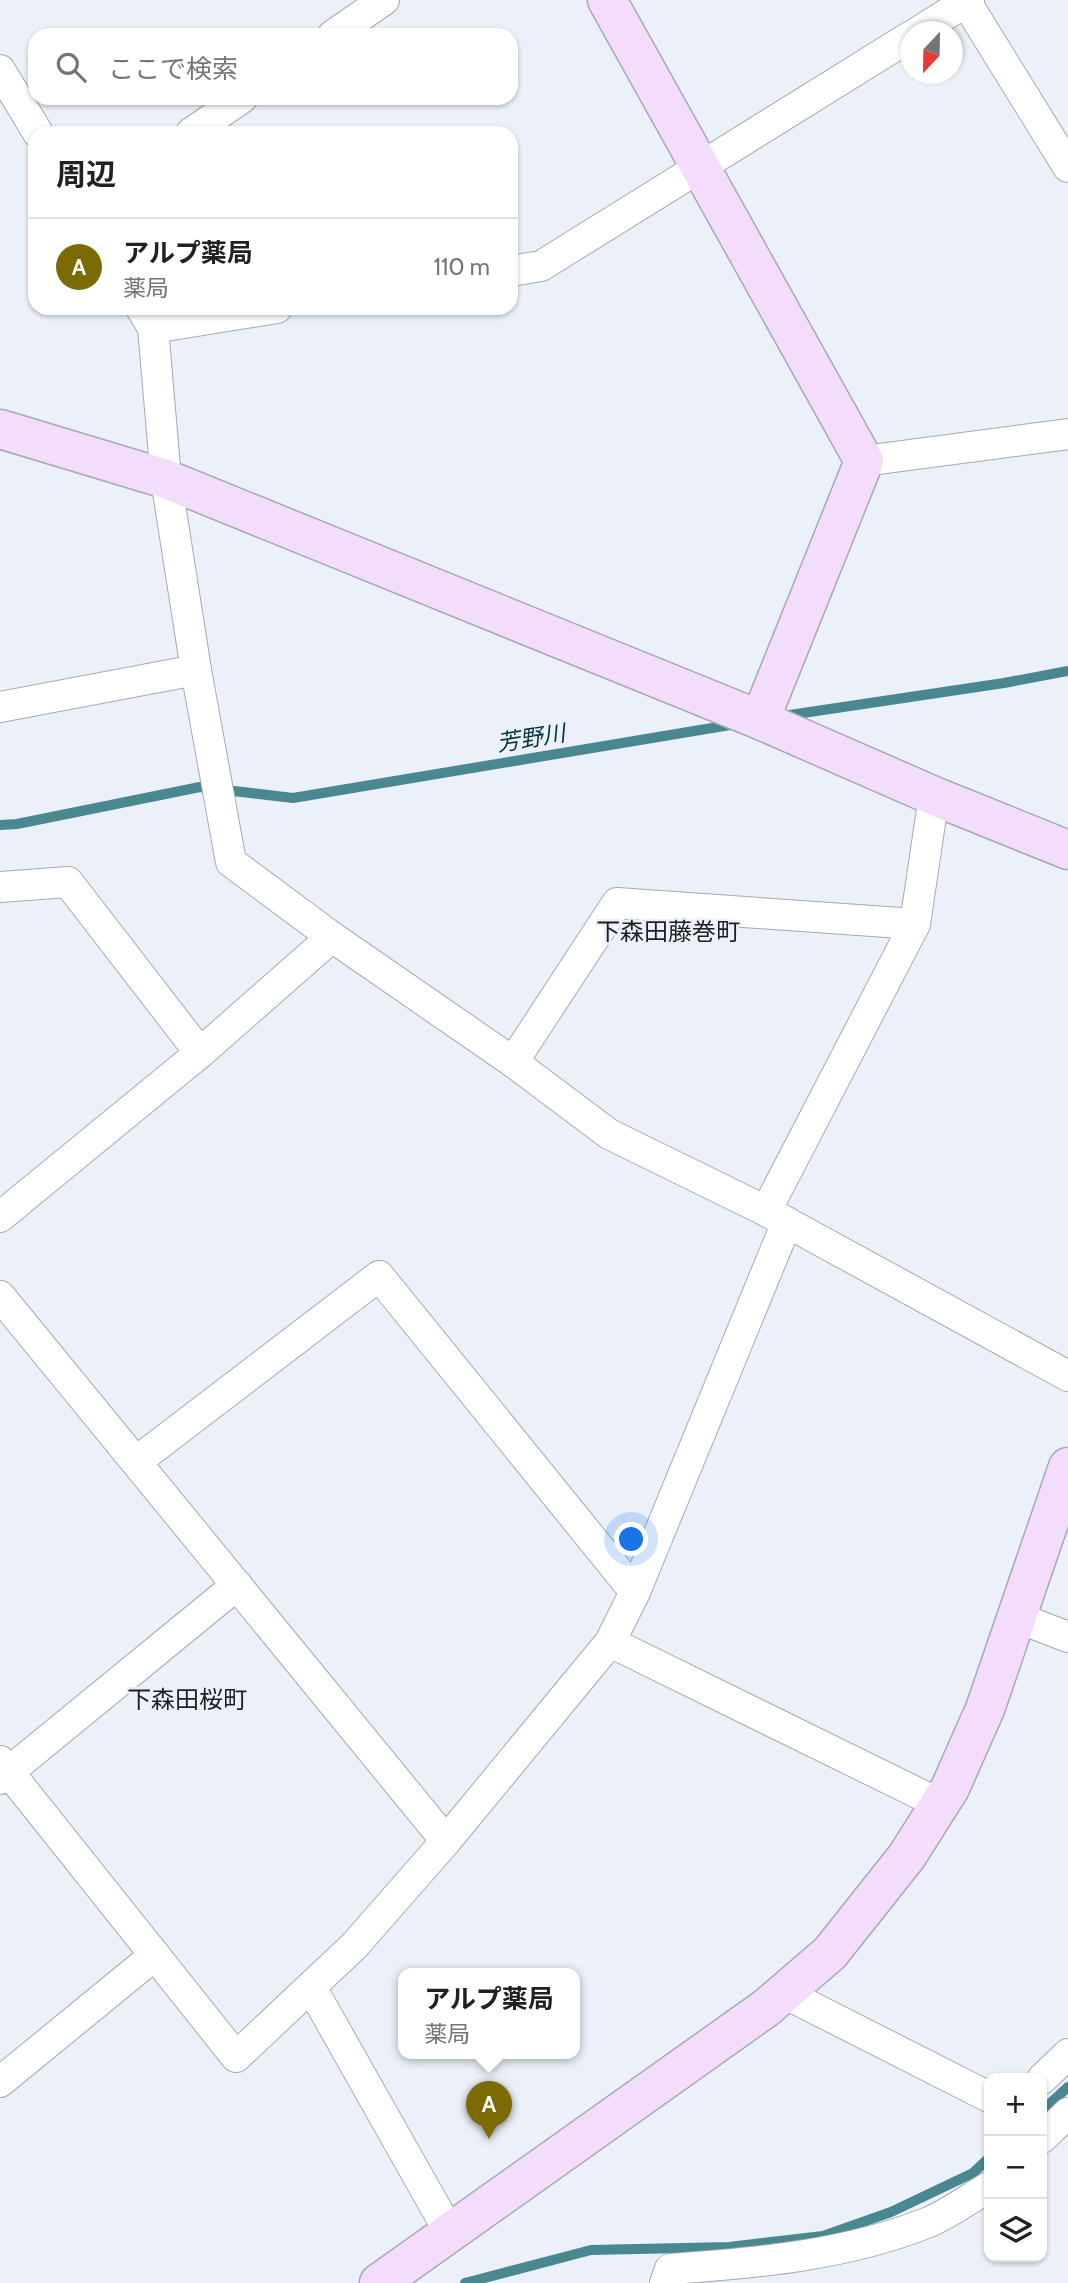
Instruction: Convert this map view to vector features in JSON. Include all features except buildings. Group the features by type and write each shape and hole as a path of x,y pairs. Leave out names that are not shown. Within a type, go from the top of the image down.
{"street":[{"path":"344,28 384,0"},
{"path":"607,0 864,461"},
{"path":"935,21 967,1 1068,167"},
{"path":"518,270 541,266 900,43"},
{"path":"0,70 34,126"},
{"path":"201,126 232,105"},
{"path":"186,315 147,318 166,479 196,670 231,862 332,937 513,1062 609,1135 776,1217 1068,1376"},
{"path":"0,429 166,479 760,719 934,796 1068,850"},
{"path":"864,461 1068,434"},
{"path":"760,719 864,461"},
{"path":"0,707 196,670"},
{"path":"237,1586 3,1770 236,2057 354,1946 446,1841 610,1642 635,1592 776,1217 915,924 934,796"},
{"path":"0,887 68,882 200,1053"},
{"path":"513,1062 617,903 915,924"},
{"path":"0,1217 200,1053 332,937"},
{"path":"137,1461 379,1276 635,1592"},
{"path":"0,1296 446,1841"},
{"path":"379,2283 766,2008 830,1953 907,1856 950,1788 985,1709 1068,1467"},
{"path":"1016,1617 1068,1637"},
{"path":"610,1642 940,1804"},
{"path":"0,2082 155,1955"},
{"path":"311,1987 450,2233"},
{"path":"784,1993 984,2094"},
{"path":"1047,2074 1068,2054"},
{"path":"1044,2136 1068,2113"},
{"path":"665,2283 670,2269 754,2263 829,2251 875,2239 931,2221 984,2190"}],"waterway":[{"name":"芳野川","path":"783,716 1068,671"},
{"name":"芳野川","path":"0,825 17,824 200,787 293,798 736,724"},
{"path":"1047,2106 1068,2087"},
{"path":"465,2283 591,2250 729,2247 823,2236 891,2212 973,2173 984,2163"}],"place":[{"name":"アルプ薬局","path":"489,2139"}],"district":[{"name":"下森田藤巻町","path":"668,931"},
{"name":"下森田桜町","path":"187,1699"}]}
